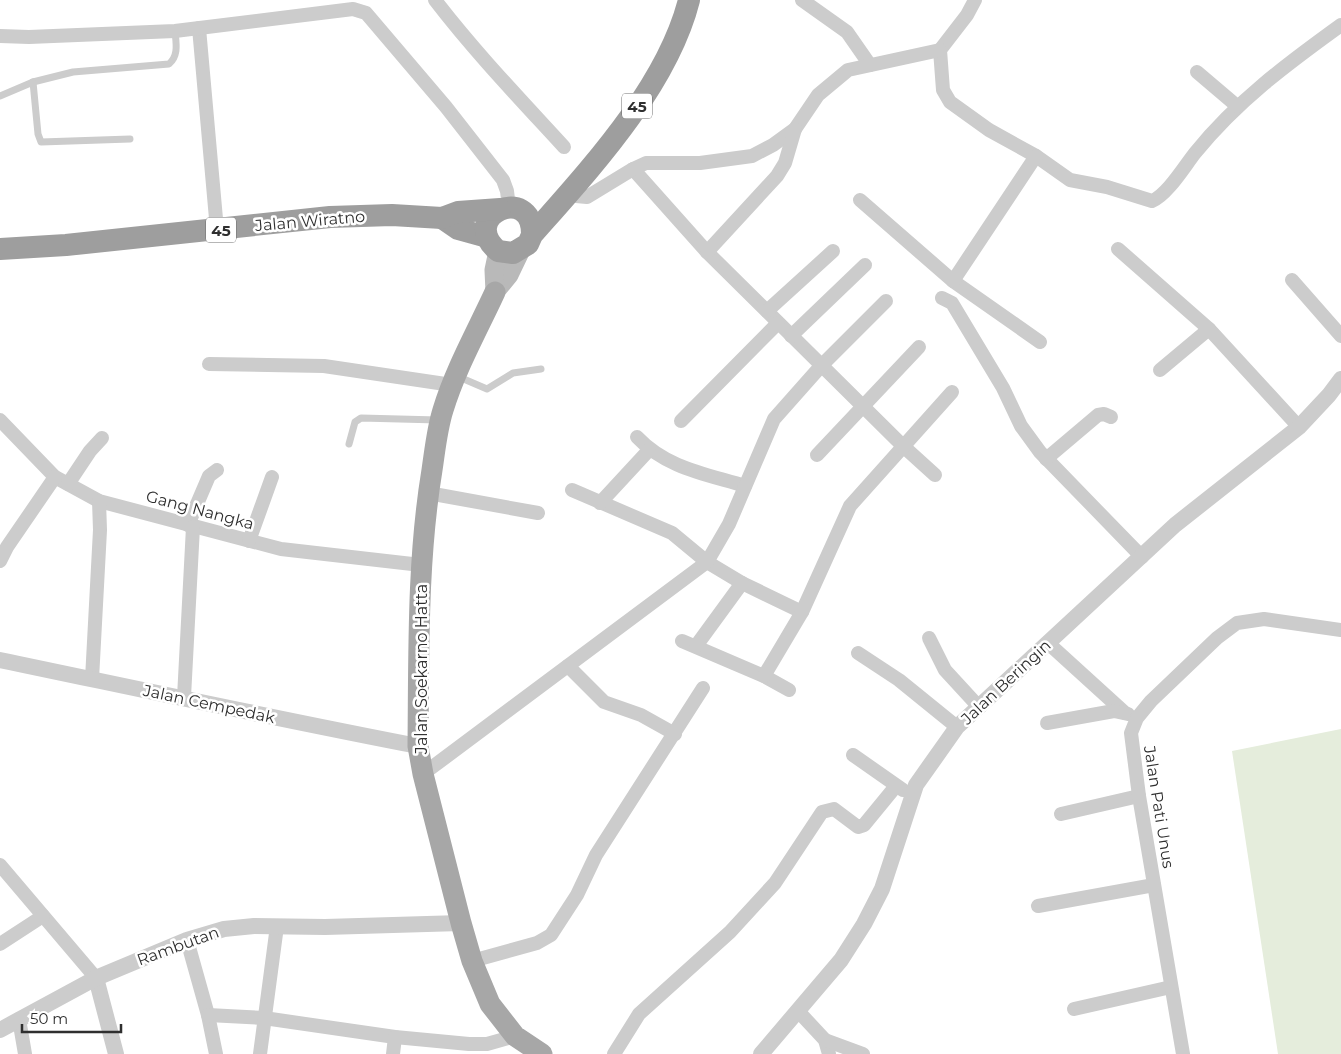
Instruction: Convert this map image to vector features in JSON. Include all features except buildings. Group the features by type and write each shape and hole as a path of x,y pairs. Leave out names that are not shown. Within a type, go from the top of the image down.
{"highway":[{"name":"45","path":"492,244 506,253 526,243 567,196 642,98 676,40 689,0"},
{"name":"45","path":"508,208 567,196"},
{"name":"Jalan Wiratno","path":"0,249 66,245 330,217 392,215 442,218 458,212 508,208"},
{"path":"492,244 486,230 490,217 508,208 522,211 529,218 532,226 526,243"},
{"name":"Jalan Wiratno","path":"442,218 458,229 492,244"}],"main road":[{"name":"Jalan Soekarno Hatta","path":"526,243 509,275 495,292 454,380 441,420 428,493 421,565 418,746 423,774 472,961 490,1004 515,1036 542,1054"},
{"name":"Jalan Soekarno Hatta","path":"492,244 495,292"}],"street":[{"path":"436,0 485,63 511,87 564,147"},
{"path":"802,0 847,32 870,65"},
{"path":"706,252 777,176 785,163 795,129 818,95 834,80 848,70 940,50 966,16 975,0"},
{"path":"0,36 29,37 175,31 353,9 366,13 446,107 503,180 507,191 508,208"},
{"path":"940,50 943,90 950,102 989,130 1036,156 1070,180 1107,187 1152,202 1160,196 1196,151 1237,106 1266,80 1341,25"},
{"path":"199,28 217,230"},
{"path":"1198,72 1237,106"},
{"path":"567,196 587,197 633,168 646,163 700,163 752,156 773,145 795,129"},
{"path":"953,280 1036,156"},
{"path":"633,168 706,252 934,475"},
{"path":"860,200 953,280 1040,342"},
{"path":"1118,249 1209,329 1299,427"},
{"path":"767,311 833,251"},
{"path":"791,336 865,265"},
{"path":"1292,280 1341,336"},
{"path":"942,298 952,303 1002,388 1021,426 1046,459 1142,557"},
{"path":"423,774 707,562 729,524 774,419 821,366 886,301"},
{"path":"681,421 778,323"},
{"path":"1160,370 1209,329"},
{"path":"817,455 864,408 919,348"},
{"path":"209,364 324,366 454,380"},
{"name":"Jalan Beringin","path":"761,1054 841,960 864,924 882,890 916,785 956,727 1175,525 1299,427 1329,396 1341,379"},
{"path":"764,676 802,612 850,506 952,392"},
{"path":"1046,459 1098,415 1104,414 1111,417"},
{"name":"Gang Nangka","path":"0,420 54,477 99,501 281,549 421,565"},
{"path":"637,437 649,450 679,467 745,486"},
{"path":"68,484 90,451 102,438"},
{"path":"600,503 649,450"},
{"path":"184,697 191,526 209,476 217,470"},
{"path":"249,541 272,476"},
{"path":"0,561 7,547 54,477"},
{"path":"572,490 672,533 707,562 742,583 802,612"},
{"path":"428,493 538,513"},
{"path":"92,679 100,530 99,501"},
{"path":"696,646 742,583"},
{"path":"1047,723 1107,712 1131,715 1217,638 1237,623 1264,619 1341,630"},
{"path":"929,638 945,670 979,706"},
{"path":"682,641 764,676 789,690"},
{"path":"1048,643 1131,715"},
{"path":"858,653 898,680 956,727"},
{"name":"Jalan Cempedak","path":"0,660 184,697 281,720 418,746"},
{"path":"568,666 604,702 641,715 675,734"},
{"path":"472,961 537,943 551,935 569,908 596,855 703,688"},
{"name":"Jalan Pati Unus","path":"1131,715 1131,740 1139,796 1183,1054"},
{"path":"853,756 912,797"},
{"path":"614,1054 639,1014 730,932 775,884 822,812 834,809 853,825 858,827 864,825 896,786"},
{"path":"1061,814 1139,796"},
{"path":"0,865 96,978 116,1054"},
{"path":"1038,906 1154,885"},
{"path":"0,944 43,916"},
{"name":"Rambutan","path":"0,1030 96,978 187,940 224,929 461,922"},
{"path":"260,1054 277,926"},
{"path":"187,940 208,1015 216,1054"},
{"path":"1074,1009 1171,987"},
{"path":"798,1011 825,1040 863,1054"},
{"path":"208,1015 264,1018 395,1037 469,1044 487,1044 515,1036"},
{"path":"19,1019 25,1054"},
{"path":"393,1054 395,1037"},
{"path":"825,1040 829,1054"}],"lane":[{"path":"0,96 33,82 73,72 169,64 175,59 175,31"},
{"path":"33,82 38,134 41,142 130,139"},
{"path":"454,380 487,389 513,373 540,369"},
{"path":"349,444 354,422 361,418 441,420"}],"green space":[{"path":"1341,729 1341,1054 1278,1054 1232,751"}]}
